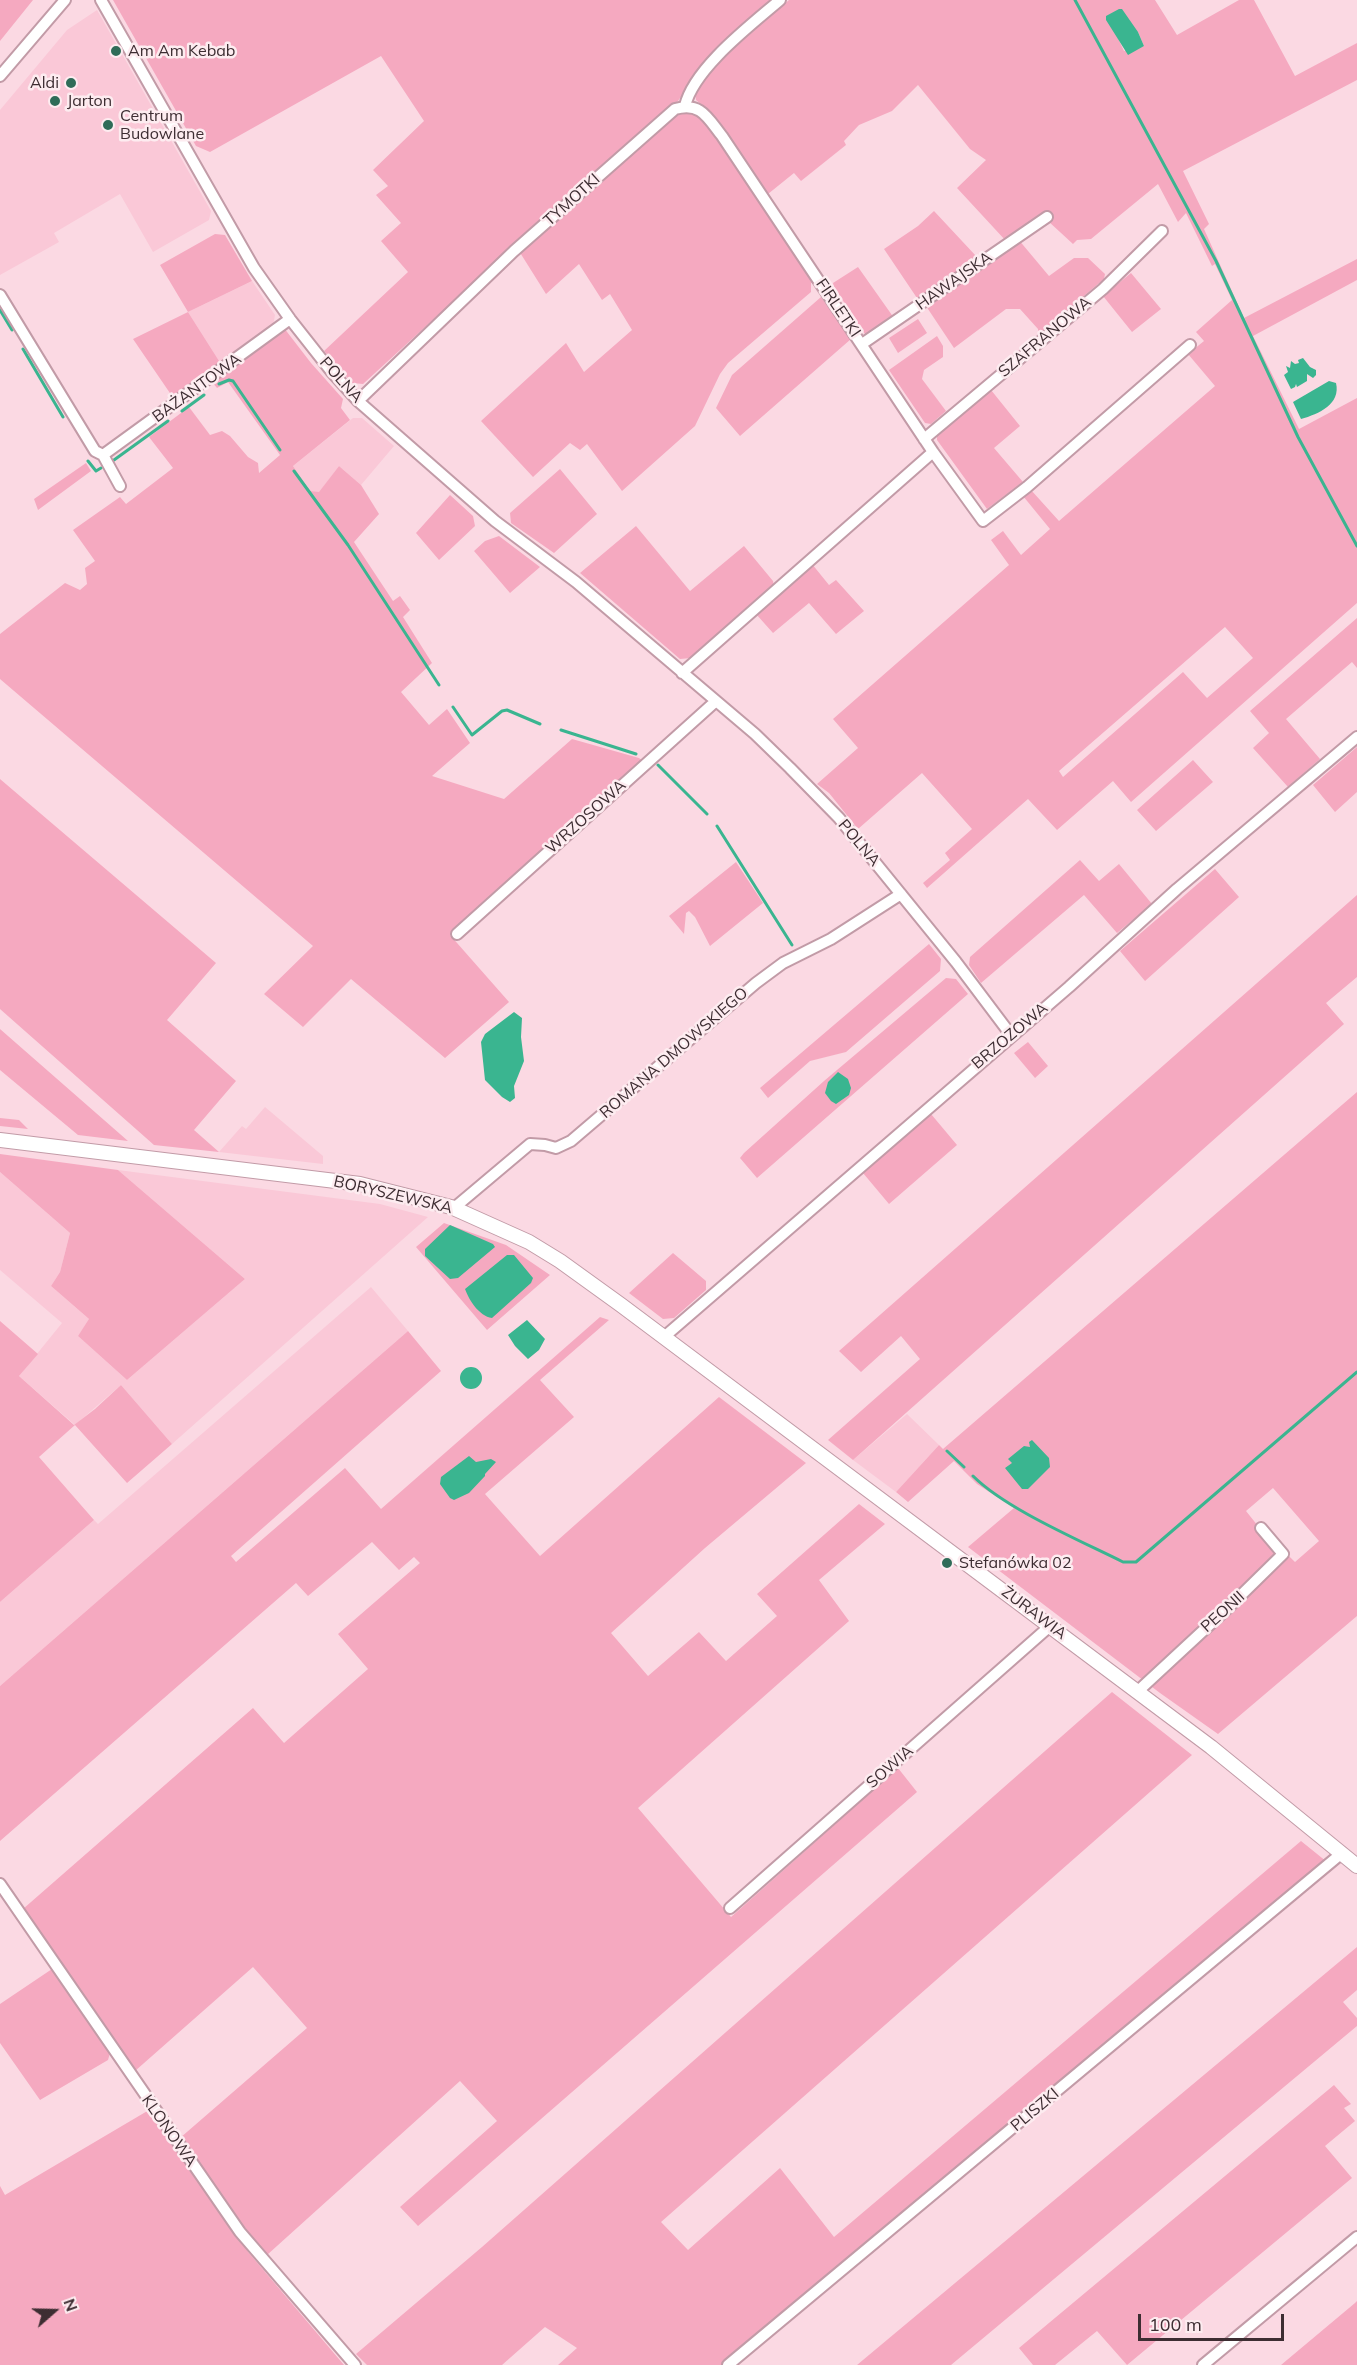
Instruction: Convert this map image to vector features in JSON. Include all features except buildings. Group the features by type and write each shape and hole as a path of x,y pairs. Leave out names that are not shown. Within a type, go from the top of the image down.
{"main road":[{"name":"BORYSZEWSKA","path":"0,1140 360,1184 454,1208 507,1231 560,1261 705,1367"},
{"name":"ŻURAWIA","path":"705,1367 1211,1747 1357,1866"}],"street":[{"path":"0,76 65,0"},
{"name":"POLNA","path":"100,0 254,268 331,371 358,401 495,521 576,582 775,754 838,818 901,894 1011,1035"},
{"path":"685,106 692,88 704,71 743,32 780,0"},
{"name":"FIRLETKI","path":"685,106 692,106 706,115 722,136 924,439 983,521 1027,487 1190,345"},
{"name":"TYMOTKI","path":"358,401 514,251 675,109 685,106"},
{"name":"HAWAJSKA","path":"862,344 1047,217"},
{"name":"SZAFRANOWA","path":"924,439 1103,289 1162,231"},
{"path":"0,295 95,451 103,455 120,486"},
{"name":"BAŻANTOWA","path":"103,455 290,319"},
{"path":"682,673 933,452"},
{"name":"WRZOSOWA","path":"457,934 716,701"},
{"name":"BRZOZOWA","path":"664,1337 1069,987 1177,889 1357,737"},
{"name":"ROMANA DMOWSKIEGO","path":"454,1208 530,1144 556,1148 571,1141 756,983 783,963 837,936 901,894"},
{"name":"PEONII","path":"1137,1692 1232,1605 1283,1554 1261,1528"},
{"name":"SOWIA","path":"730,1908 1050,1626"},
{"name":"PLISZKI","path":"728,2365 1342,1853"},
{"name":"KLONOWA","path":"0,1884 240,2232 355,2365"},
{"path":"1203,2365 1357,2237"}],"shaded area":[{"path":"0,0 33,0 0,41"},
{"path":"113,0 777,0 701,67 678,101 507,252 363,384 352,383 324,351 408,272 381,241 401,223 376,195 388,186 373,170 424,121 381,56 210,152 196,146"},
{"path":"789,0 1155,0 1177,35 1239,0 1254,0 1295,76 1357,43 1357,80 1183,171 1209,224 1204,229 1244,318 1357,259 1357,280 1253,336 1299,429 1357,398 1357,603 1131,802 1113,781 1057,830 1028,799 927,888 923,883 950,860 945,853 972,829 922,773 858,829 829,793 817,784 858,748 833,719 1009,565 991,540 1003,531 1021,555 1050,529 1023,496 1031,490 1059,521 1215,386 1188,354 1204,341 1196,332 1232,300 1186,213 1178,222 1158,184 1091,239 1077,240 1073,244 1048,221 1006,241 957,188 986,160 970,149 918,85 892,111 859,125 844,141 846,145 801,181 794,173 768,194 715,117 696,100 695,93 710,69","holes":["1138,32 1144,46 1124,51 1116,34","1225,627 1253,658 1207,698 1183,672 1063,777 1059,771"]},
{"path":"1122,9 1138,32 1144,46 1128,55 1106,20 1106,16"},
{"path":"97,10 211,211 209,220 153,252 120,194 54,233 59,242 0,275 0,110 67,30"},
{"path":"684,113 695,113 704,118 814,281 811,283 811,292 728,363 720,374 695,426 622,491 587,444 580,450 570,443 533,477 481,421 566,343 584,372 632,330 610,294 602,300 579,264 546,294 519,251 670,118"},
{"path":"934,211 976,256 942,287 917,298 884,249 918,226"},
{"path":"215,234 225,235 252,281 188,312 160,265"},
{"path":"1018,239 1049,276 1074,258 1088,258 1105,274 1104,279 1038,335 1038,329 1020,309 1006,309 954,348 926,306"},
{"path":"858,267 894,318 872,334 865,334 833,283"},
{"path":"1131,273 1161,309 1132,332 1103,296"},
{"path":"252,281 275,315 273,326 221,364 188,312"},
{"path":"821,297 851,339 740,436 716,408 732,375"},
{"path":"188,312 221,364 174,399 133,339"},
{"path":"918,319 927,333 898,353 889,338"},
{"path":"284,328 343,399 341,408 350,420 293,466 310,491 319,492 339,466 361,485 379,514 354,542 393,601 400,596 410,610 403,617 432,663 401,692 429,725 447,709 470,743 432,776 504,799 572,739 643,761 450,935 509,1002 445,1058 351,979 303,1027 264,994 313,946 0,679 0,634 65,583 80,590 87,584 85,568 95,561 73,530 120,497 126,504 173,468 149,437 189,407 210,435 222,431 230,436 248,457 258,463 259,473 280,455 228,382 217,388 212,382"},
{"path":"937,336 943,346 943,357 924,370 922,379 946,411 931,424 925,423 889,370"},
{"path":"1303,358 1310,367 1316,370 1316,375 1313,378 1307,374 1307,381 1297,387 1296,384 1291,389 1284,375 1288,372 1286,366 1290,368 1291,361 1295,364 1299,363 1298,360"},
{"path":"1329,381 1336,383 1337,390 1332,402 1321,411 1301,419 1293,402"},
{"path":"991,390 1020,426 994,448 1023,482 987,509 937,440 937,434"},
{"path":"353,418 362,418 394,446 361,485 339,466 319,493 310,491 293,466"},
{"path":"86,463 91,471 38,510 34,499"},
{"path":"560,469 597,514 554,553 511,523 510,513"},
{"path":"450,495 473,516 475,526 439,560 416,533"},
{"path":"636,526 690,591 744,546 773,581 774,586 691,658 680,659 580,573"},
{"path":"499,536 540,567 510,593 474,551 485,541"},
{"path":"812,564 829,585 836,580 864,611 836,634 809,603 773,633 756,614"},
{"path":"1357,618 1357,668 1352,662 1286,719 1320,759 1288,787 1253,748 1269,733 1250,711"},
{"path":"1357,747 1357,792 1335,812 1313,785"},
{"path":"1193,760 1213,782 1156,831 1137,810"},
{"path":"0,779 216,963 167,1020 236,1081 194,1130 219,1152 154,1145 0,1009"},
{"path":"1080,860 1099,881 1119,864 1152,904 1117,933 1084,895 981,983 969,965 970,957"},
{"path":"736,862 763,903 710,946 695,917 689,911 686,913 684,934 669,916"},
{"path":"1215,869 1239,897 1145,981 1120,951"},
{"path":"1357,895 1357,977 1326,1003 1344,1024 853,1460 828,1440 920,1359 901,1336 861,1372 839,1351"},
{"path":"929,944 941,959 940,971 846,1052 810,1061 768,1098 760,1088"},
{"path":"946,978 956,979 968,994 757,1178 740,1158 744,1153 824,1081"},
{"path":"514,1012 522,1018 521,1037 524,1061 514,1086 515,1098 510,1102 485,1080 481,1042 485,1034"},
{"path":"0,1029 128,1141 78,1135 0,1070"},
{"path":"1028,1042 1048,1066 1035,1078 1014,1053"},
{"path":"838,1072 848,1079 851,1088 849,1095 836,1104 825,1093 828,1082"},
{"path":"1357,1092 1357,1616 1218,1734 1160,1693 968,1547 1014,1508 977,1484 954,1461 908,1502 896,1492 939,1445 943,1449","holes":["1273,1488 1319,1541 1295,1562 1246,1511"]},
{"path":"265,1107 323,1156 323,1164 219,1152 242,1126 246,1129"},
{"path":"931,1114 957,1145 889,1204 863,1173"},
{"path":"0,1118 19,1120 28,1129 0,1126"},
{"path":"0,1154 118,1170 245,1279 127,1380 78,1336 89,1319 51,1286 60,1272 70,1233 0,1172"},
{"path":"118,1170 380,1204 428,1217 172,1444 121,1385 75,1425 19,1376 62,1323 0,1270 0,1172 70,1233 60,1272 51,1286 90,1320 78,1336 127,1380 245,1279"},
{"path":"444,1223 506,1245 550,1275 487,1330 416,1247"},
{"path":"450,1225 493,1244 495,1247 458,1278 450,1279 425,1256 425,1249"},
{"path":"673,1253 706,1281 706,1290 674,1318 663,1319 629,1293"},
{"path":"507,1255 514,1255 533,1278 531,1283 492,1318 487,1317 479,1311 465,1289"},
{"path":"371,1287 408,1331 0,1686 0,1602 94,1520 98,1524"},
{"path":"600,1317 609,1320 540,1380 574,1417 485,1494 540,1556 719,1397 806,1463 705,1548 611,1633 648,1676 699,1632 726,1661 777,1616 757,1594 859,1504 885,1524 819,1580 849,1621 638,1808 731,1917 898,1768 917,1792 418,2226 400,2207 497,2121 460,2081 267,2255 240,2226 180,2138 307,2028 253,1967 135,2071 23,1909 253,1708 284,1743 368,1669 338,1634 420,1563 414,1557 399,1570 372,1542 308,1596 296,1583 0,1841 0,1686 408,1331 441,1371 231,1556 236,1562 345,1468 381,1509"},
{"path":"527,1320 545,1339 539,1350 528,1359 508,1335"},
{"path":"0,1321 38,1354 19,1376 74,1425 121,1385 172,1444 127,1483 75,1425 39,1457 94,1520 0,1602"},
{"path":"467,1367 475,1367 482,1374 482,1382 475,1389 467,1389 460,1382 460,1374"},
{"path":"907,1414 939,1445 896,1492 853,1460"},
{"path":"1032,1440 1049,1458 1050,1467 1028,1489 1022,1489 1005,1468 1012,1463 1008,1459 1024,1446 1030,1447 1029,1442"},
{"path":"469,1456 476,1462 491,1459 496,1462 469,1493 454,1500 440,1484 441,1477"},
{"path":"1112,1692 1192,1755 661,2222 688,2250 780,2168 834,2237 1301,1841 1327,1862 723,2365 558,2365 577,2348 545,2327 502,2365 367,2365 356,2354 482,2247"},
{"path":"1357,1947 1357,1990 1343,2002 1357,2018 1357,2026 951,2365 857,2365"},
{"path":"52,1969 110,2053 108,2060 40,2100 0,2043 0,2004"},
{"path":"1334,2085 1351,2104 1344,2108 1355,2121 1325,2146 1352,2178 1127,2365 1097,2331 1055,2365 1033,2365 1019,2348"},
{"path":"149,2110 249,2253 344,2365 0,2365 0,2186 5,2195"},
{"path":"1357,2301 1357,2365 1281,2365 1355,2303"}],"waterway":[{"path":"1075,0 1216,261 1298,437 1357,546"},
{"path":"0,310 12,330"},
{"path":"23,349 63,417"},
{"path":"219,384 229,380 233,381 280,450"},
{"path":"182,411 204,395"},
{"path":"114,460 168,421"},
{"path":"88,461 96,471 101,468"},
{"path":"294,471 348,545 439,685"},
{"path":"453,707 472,735 502,711 507,710 540,724"},
{"path":"561,730 636,754"},
{"path":"658,765 707,814"},
{"path":"717,826 792,945"},
{"path":"973,1476 1023,1512 1123,1562 1136,1562 1357,1372"},
{"path":"947,1451 964,1467"}],"place":[{"name":"Am Am Kebab","path":"116,51"},
{"name":"Aldi","path":"71,83"},
{"name":"Jarton","path":"55,101"},
{"name":"Centrum Budowlane","path":"108,125"},
{"name":"Stefanówka 02","path":"947,1563"}]}
